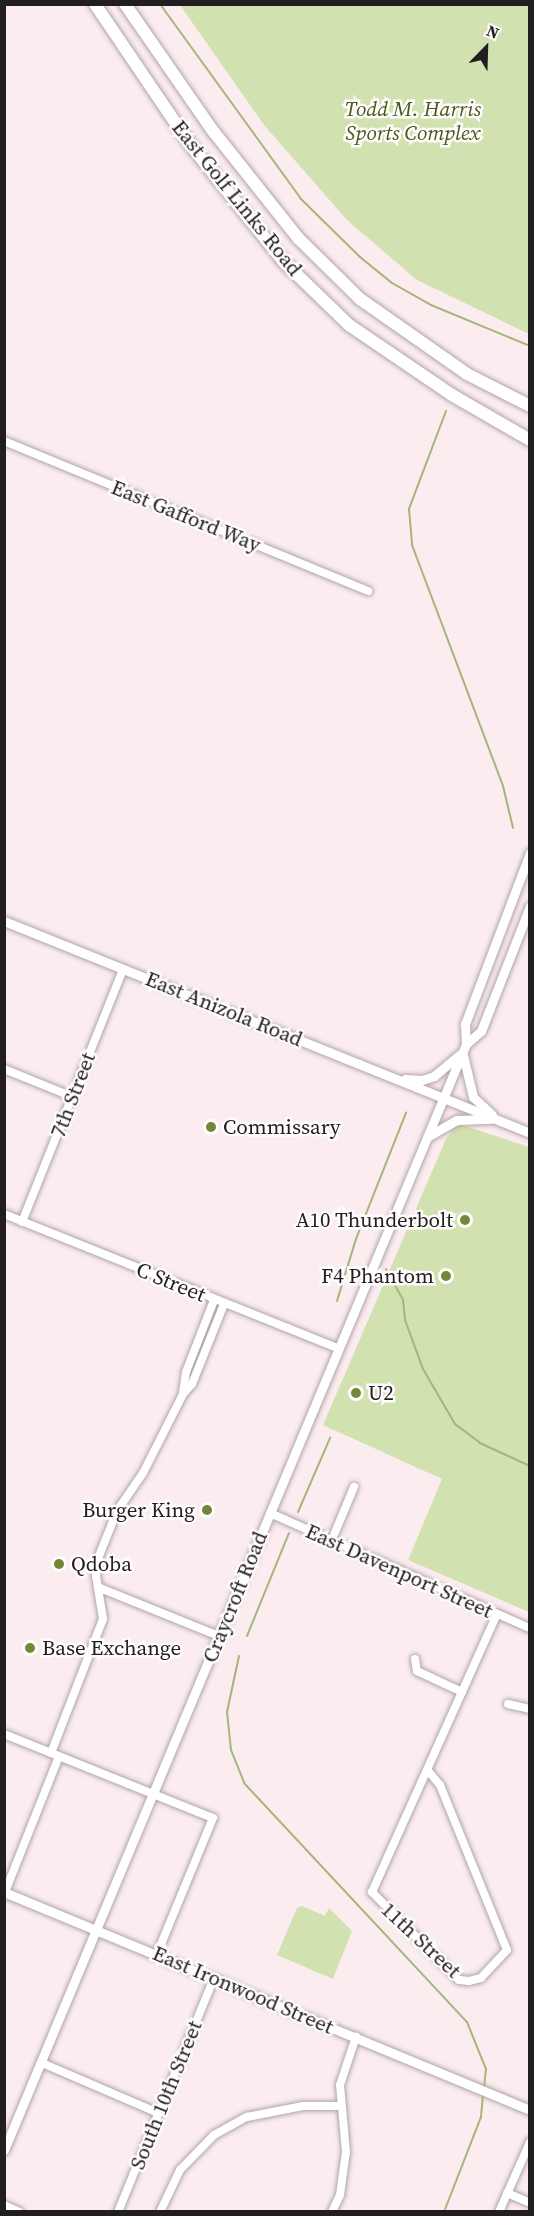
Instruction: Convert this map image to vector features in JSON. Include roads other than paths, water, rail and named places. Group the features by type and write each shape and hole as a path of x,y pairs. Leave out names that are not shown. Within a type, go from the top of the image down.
{"main road":[{"name":"East Golf Links Road","path":"95,4 189,143 284,262 349,325 452,395 530,440"},
{"name":"East Golf Links Road","path":"125,4 213,131 299,239 360,299 467,374 530,406"}],"street":[{"name":"East Gafford Way","path":"4,441 369,591"},
{"path":"495,1119 473,1097 464,1048 465,1024 530,853"},
{"path":"396,1079 431,1077 481,1031 530,906"},
{"name":"East Anizola Road","path":"4,921 530,1133"},
{"name":"7th Street","path":"22,1222 74,1097 123,969"},
{"name":"Craycroft Road","path":"4,2150 155,1794 464,1048"},
{"path":"4,1069 74,1097"},
{"path":"427,1137 457,1120 495,1119"},
{"name":"C Street","path":"4,1215 338,1348"},
{"path":"183,1394 186,1372 214,1300"},
{"path":"5,1892 103,1619 100,1588 96,1576 97,1562 117,1511 150,1461 183,1394 192,1384 224,1304"},
{"path":"331,1542 354,1487"},
{"name":"East Davenport Street","path":"270,1513 331,1542 530,1628"},
{"path":"100,1588 219,1636"},
{"name":"11th Street","path":"429,1772 440,1785 507,1950 481,1978 469,1981 459,1980 372,1892 429,1772 496,1614"},
{"path":"415,1659 417,1671 462,1692"},
{"path":"508,1704 530,1709"},
{"path":"4,1734 213,1818 157,1954"},
{"name":"East Ironwood Street","path":"5,1892 98,1928 530,2110"},
{"name":"South 10th Street","path":"118,2211 214,1978"},
{"path":"332,2211 340,2195 346,2152 340,2106 343,2070 356,2037"},
{"path":"42,2063 158,2113"},
{"path":"160,2211 180,2170 214,2135 247,2117 303,2106 340,2106"},
{"path":"500,2211 530,2142"},
{"path":"507,2193 530,2203"},
{"path":"4,2205 20,2211"}],"waterway":[{"path":"160,4 301,199 360,257 392,283 431,305 530,346"},
{"path":"446,411 409,509 412,545 503,786 513,828"},
{"path":"337,1301 356,1239 406,1113"},
{"path":"386,1269 403,1300 405,1320 423,1369 455,1424 480,1443 530,1466"},
{"path":"298,1512 330,1438"},
{"path":"247,1636 289,1533"},
{"path":"239,1656 227,1712 231,1750 244,1783 467,2022 486,2069 484,2087"},
{"path":"444,2212 481,2117 483,2095"}],"place":[{"name":"Commissary","path":"211,1127"},
{"name":"A10 Thunderbolt","path":"465,1220"},
{"name":"F4 Phantom","path":"446,1276"},
{"name":"U2","path":"356,1393"},
{"name":"Burger King","path":"207,1510"},
{"name":"Qdoba","path":"59,1564"},
{"name":"Base Exchange","path":"30,1648"}],"park label":[{"name":"Todd M. Harris Sports Complex","path":"413,121"}]}
